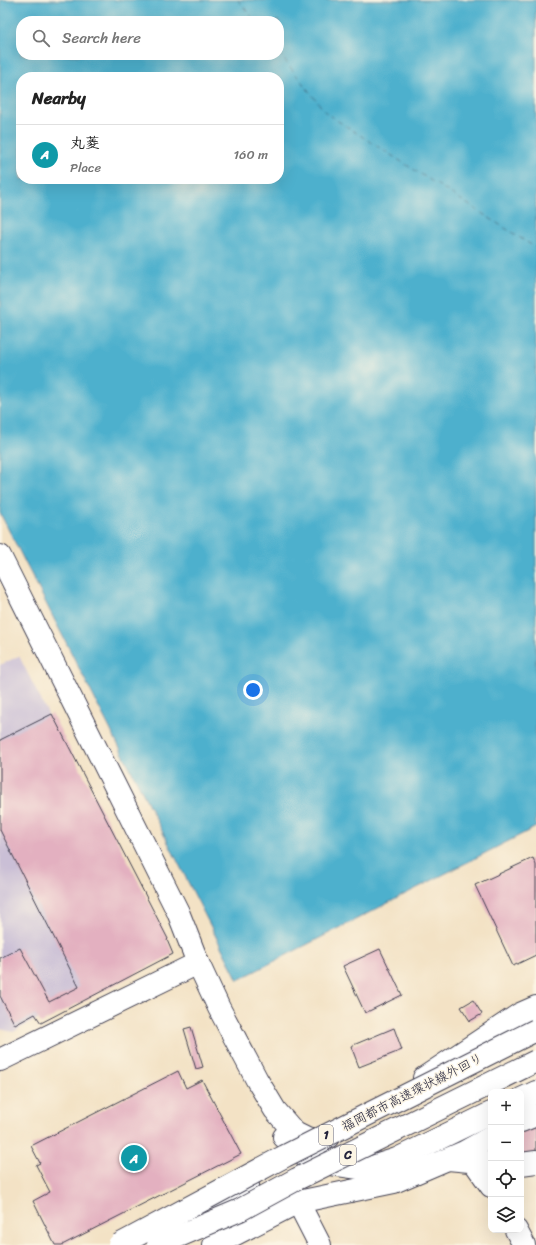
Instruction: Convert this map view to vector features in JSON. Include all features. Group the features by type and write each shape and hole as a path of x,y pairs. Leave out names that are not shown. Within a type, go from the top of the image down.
{"main road":[{"path":"0,556 178,912 198,963 219,1008 257,1080 275,1110 295,1133 307,1140 320,1142 383,1104 520,1014 536,1007"},
{"path":"2,1055 198,963"},
{"path":"219,1008 232,1048 276,1129 310,1161 366,1169 397,1159 488,1115"},
{"name":"福岡都市高速環状線外回り","path":"119,1245 285,1156 536,1030"},
{"name":"C","path":"157,1245 240,1210 536,1061"},
{"path":"524,1098 536,1092"},
{"path":"524,1120 536,1116"},
{"path":"214,1245 298,1202 394,1182 464,1152 488,1139"},
{"path":"157,1245 256,1180 285,1156"},
{"path":"447,1159 482,1162 488,1178"},
{"path":"524,1164 536,1162"},
{"path":"298,1202 320,1245"},
{"path":"518,1233 524,1245"}],"shaded area":[{"path":"19,656 167,952 13,1032 0,1029 0,665"}],"water":[{"path":"0,0 536,0 536,827 238,980 0,513"}],"building":[{"path":"52,714 168,939 167,940 173,954 41,1023 35,1014 15,1025 0,996 0,958 20,948 49,1002 79,987 0,830 0,740"},
{"path":"533,858 536,865 536,955 513,966 475,885"},
{"path":"380,949 402,995 365,1013 343,966"},
{"path":"473,1000 482,1014 470,1021 461,1007"},
{"path":"191,1027 203,1067 196,1069 184,1029"},
{"path":"394,1028 402,1050 359,1067 351,1046"},
{"path":"178,1071 186,1088 202,1080 241,1154 62,1245 55,1245 33,1201 50,1192 36,1165 40,1163 31,1146"},
{"path":"536,1125 536,1159 524,1159 524,1127"}],"ferry route":[{"path":"238,0 251,16"},
{"path":"284,59 327,114 536,248"}],"place":[{"name":"丸菱","path":"134,1158"}]}
